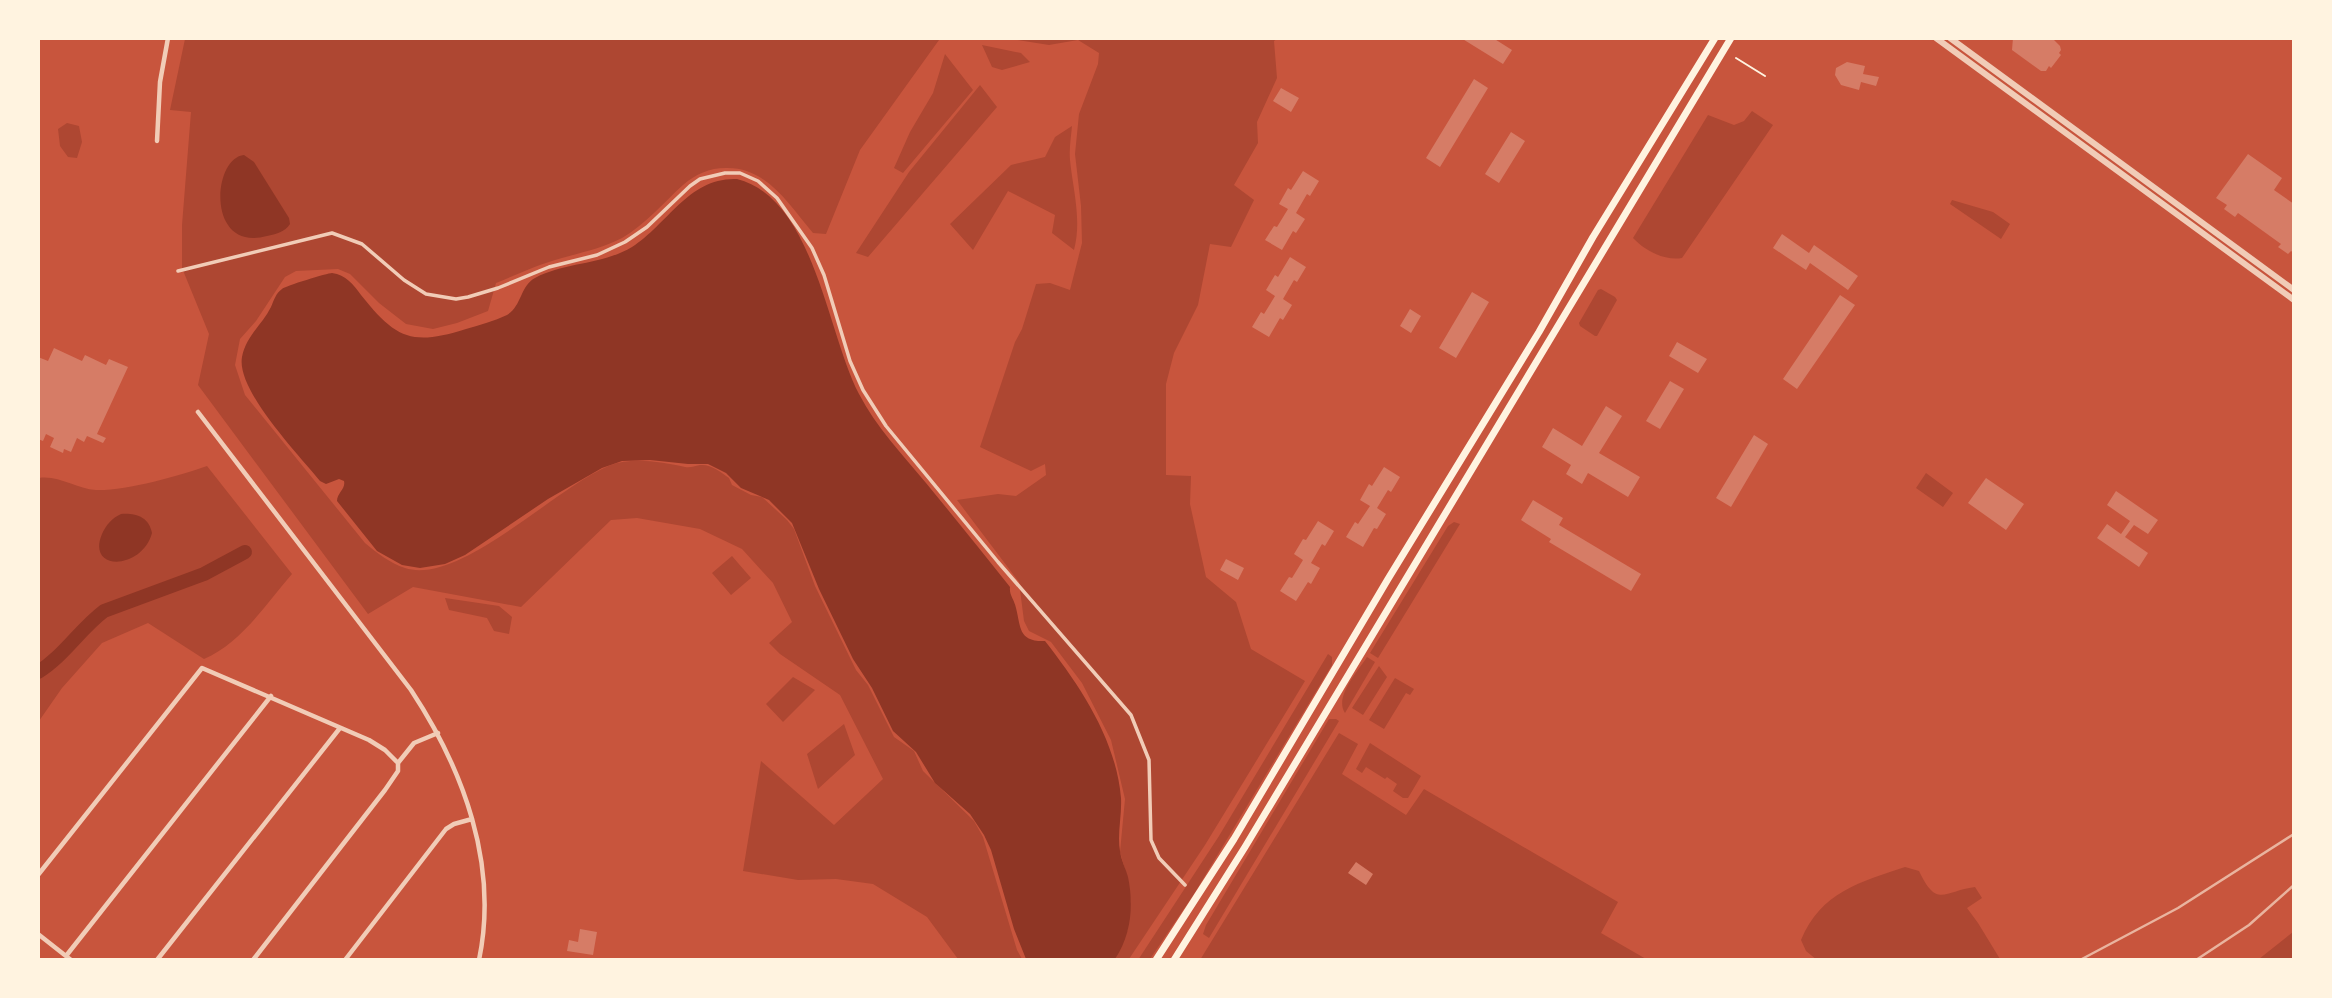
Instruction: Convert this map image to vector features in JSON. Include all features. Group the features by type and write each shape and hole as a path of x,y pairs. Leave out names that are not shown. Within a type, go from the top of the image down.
{"main road":[{"path":"1156,960 1234,839 1714,38"},
{"path":"1174,960 1245,847 1731,38"},
{"path":"1434,504 1447,511"},
{"path":"1342,658 1354,666"},
{"path":"1234,839 1238,846 1245,847"}],"street":[{"path":"157,141 160,82 168,38"},
{"path":"1936,38 2294,300"},
{"path":"1950,38 2294,290"},
{"path":"177,271 332,233 362,244 404,279 426,293 440,298 468,298 549,267 597,255 625,242 647,227 701,179 725,173 740,173 758,181 777,198 804,233 824,275 850,361 863,390 886,426 1056,631 1131,715 1149,760 1151,840 1159,858 1185,885"},
{"path":"198,412 411,690 438,733 451,760 472,819 483,874 484,926 479,960"},
{"path":"38,875 202,668 340,728 385,750 398,763"},
{"path":"38,934 69,958 271,696"},
{"path":"157,960 340,728"},
{"path":"253,960 385,789 398,771 398,763 414,743 438,733"},
{"path":"345,960 446,829 472,819"}],"path":[{"path":"1736,58 1765,76"}],"shaded area":[{"path":"185,39 943,39 939,40 860,150 826,234 813,233 776,190 754,174 741,169 714,169 688,181 647,220 622,238 545,263 496,283 488,311 433,329 406,324 379,303 350,274 338,269 296,271 285,277 256,321 240,339 235,365 245,395 365,543 389,561 405,568 427,570 453,562 509,531 589,476 611,465 628,461 687,467 708,466 729,478 732,485 751,495 762,497 794,529 815,586 856,670 868,685 894,737 914,751 923,771 974,821 983,837 1022,959 958,959 927,917 873,884 836,879 798,880 743,871 761,761 834,825 883,779 840,695 780,654 769,643 792,622 773,583 742,549 700,529 637,518 611,520 521,607 413,587 368,614 198,385 209,334 182,268 182,225 191,112 170,110"},
{"path":"1012,39 1277,39 1274,41 1277,78 1257,122 1258,143 1234,185 1254,200 1231,247 1210,244 1198,305 1174,353 1166,384 1166,475 1191,476 1190,504 1206,577 1236,602 1251,649 1305,681 1205,845 1129,959 1115,959 1128,929 1131,902 1120,852 1125,799 1111,740 1082,683 1051,642 1029,631 1024,621 1019,582 957,500 998,494 1016,496 1046,475 1045,464 1031,471 980,447 1036,284 1050,283 1070,290 1082,243 1075,154 1079,114 1098,64 1099,53 1078,40 1049,45"},
{"path":"982,45 1021,53 1030,62 1002,70 992,67"},
{"path":"945,54 973,90 903,173 894,168 910,132 933,93"},
{"path":"980,85 997,107 868,257 856,253 909,172"},
{"path":"1752,111 1773,125 1682,258 1662,256 1638,243 1633,238 1708,115 1734,125 1744,121"},
{"path":"67,123 79,126 82,142 77,158 68,157 60,146 58,129"},
{"path":"1072,126 1070,156 1077,216 1074,250 1052,233 1055,215 1008,191 973,250 950,224 1011,165 1045,157 1055,137"},
{"path":"244,155 254,162 289,218 290,224 286,229 267,236 247,238 233,231 224,219 221,186 233,160"},
{"path":"737,179 763,191 784,212 801,239 815,271 848,368 873,418 1010,587 1022,632 1030,639 1045,641 1071,676 1104,734 1118,776 1121,798 1119,845 1131,899 1128,930 1115,959 1026,959 984,835 970,814 935,783 916,752 893,731 872,688 853,659 819,589 792,523 769,500 741,488 726,473 708,464 622,461 602,468 548,499 465,555 445,564 420,568 402,565 377,551 337,501 344,481 339,479 326,484 320,481 271,422 249,387 243,371 244,350 277,295 285,287 323,275 337,274 349,281 373,310 395,330 418,337 447,334 507,315 516,307 526,286 535,278 620,253 645,237 692,194 720,180"},
{"path":"1952,200 1993,212 2010,224 2001,239 1950,204"},
{"path":"1601,289 1617,300 1595,336 1579,323"},
{"path":"207,466 292,574 241,633 204,659 148,623 102,643 62,688 39,721 39,478 54,478 89,489 108,490 152,482"},
{"path":"1926,473 1953,493 1943,507 1916,488"},
{"path":"121,514 141,517 148,523 152,533 138,554 117,562 102,555 99,546 105,528"},
{"path":"1454,522 1460,524 1378,658 1370,653 1448,526"},
{"path":"732,556 751,578 731,595 712,573"},
{"path":"445,598 499,606 512,617 509,634 494,631 487,618 449,610"},
{"path":"1328,654 1332,657 1332,665 1194,894 1150,959 1138,960 1219,836"},
{"path":"1367,657 1375,662 1345,713 1342,707 1345,692"},
{"path":"1379,666 1387,677 1363,715 1352,708"},
{"path":"793,677 815,690 783,722 766,704"},
{"path":"1395,678 1414,689 1410,695 1406,693 1384,729 1369,720"},
{"path":"1329,719 1339,721 1209,938 1203,934 1206,925"},
{"path":"844,724 855,755 818,789 807,754"},
{"path":"1339,733 1358,744 1342,774 1406,815 1424,789 1618,902 1601,933 1646,959 1200,960"},
{"path":"1370,743 1421,776 1408,798 1403,798 1393,791 1397,784 1387,777 1385,779 1366,767 1362,773 1356,769"},
{"path":"1905,867 1919,871 1925,883 1936,894 1948,894 1975,887 1982,898 1967,908 2000,959 1817,960 1806,951 1801,940 1819,910 1858,884"},
{"path":"2293,932 2293,959 2259,959"}],"building":[{"path":"1461,38 1493,38 1512,50 1503,64"},
{"path":"2013,38 2052,38 2060,46 2061,55 2051,68 2049,66 2046,71 2041,71 2012,50"},
{"path":"1847,62 1865,66 1863,74 1879,77 1876,86 1861,82 1859,90 1841,85 1835,75 1836,68"},
{"path":"1474,79 1488,88 1440,167 1426,158"},
{"path":"1281,88 1299,98 1291,112 1273,101"},
{"path":"1511,132 1525,141 1499,183 1485,174"},
{"path":"2248,154 2282,178 2274,190 2294,204 2294,253 2291,251 2288,254 2278,247 2281,244 2238,213 2235,217 2224,209 2227,205 2216,198"},
{"path":"1303,171 1319,181 1310,196 1307,194 1296,213 1305,219 1296,233 1293,231 1282,250 1265,240 1288,209 1279,204 1288,188 1291,190"},
{"path":"1782,234 1809,253 1814,245 1858,276 1848,290 1810,263 1806,270 1773,248"},
{"path":"1290,257 1306,267 1297,282 1294,280 1283,299 1292,305 1283,320 1280,318 1269,337 1252,327 1275,296 1266,290"},
{"path":"1472,292 1489,302 1456,358 1439,348"},
{"path":"1840,295 1855,305 1797,389 1783,379"},
{"path":"1410,309 1421,316 1411,333 1400,326"},
{"path":"1677,342 1707,359 1698,373 1669,356"},
{"path":"54,348 82,361 85,355 106,365 109,359 128,367 97,434 106,438 103,443 87,436 84,442 77,438 71,452 64,449 63,453 50,447 54,438 46,434 43,441 38,439 38,357 48,361"},
{"path":"1670,381 1684,389 1660,429 1646,421"},
{"path":"1606,406 1622,416 1599,453 1640,477 1628,497 1588,473 1582,484 1566,474 1571,465 1542,447 1553,428 1582,446"},
{"path":"1754,435 1768,444 1731,507 1716,498"},
{"path":"1384,467 1400,477 1377,508 1386,514 1363,547 1346,537 1370,506 1360,500 1369,484 1372,486"},
{"path":"1986,478 2024,504 2006,530 1968,503"},
{"path":"2116,491 2158,520 2148,534 2134,525 2125,537 2148,553 2139,567 2097,538 2107,524 2121,534 2130,521 2107,505"},
{"path":"1533,500 1563,518 1559,525 1641,574 1631,591 1549,542 1551,539 1521,520"},
{"path":"1318,521 1334,531 1325,546 1322,544 1311,563 1320,568 1311,584 1308,582 1296,601 1280,591 1303,560 1294,554"},
{"path":"1226,559 1244,568 1238,580 1220,570"},
{"path":"1356,862 1373,874 1366,885 1348,873"},
{"path":"580,929 597,932 593,955 567,951 569,940 578,942"}],"waterway":[{"path":"38,672 104,611 204,574 245,552"}],"railway":[{"path":"2080,960 2178,908 2294,834"},
{"path":"2196,960 2249,925 2294,885"}]}
